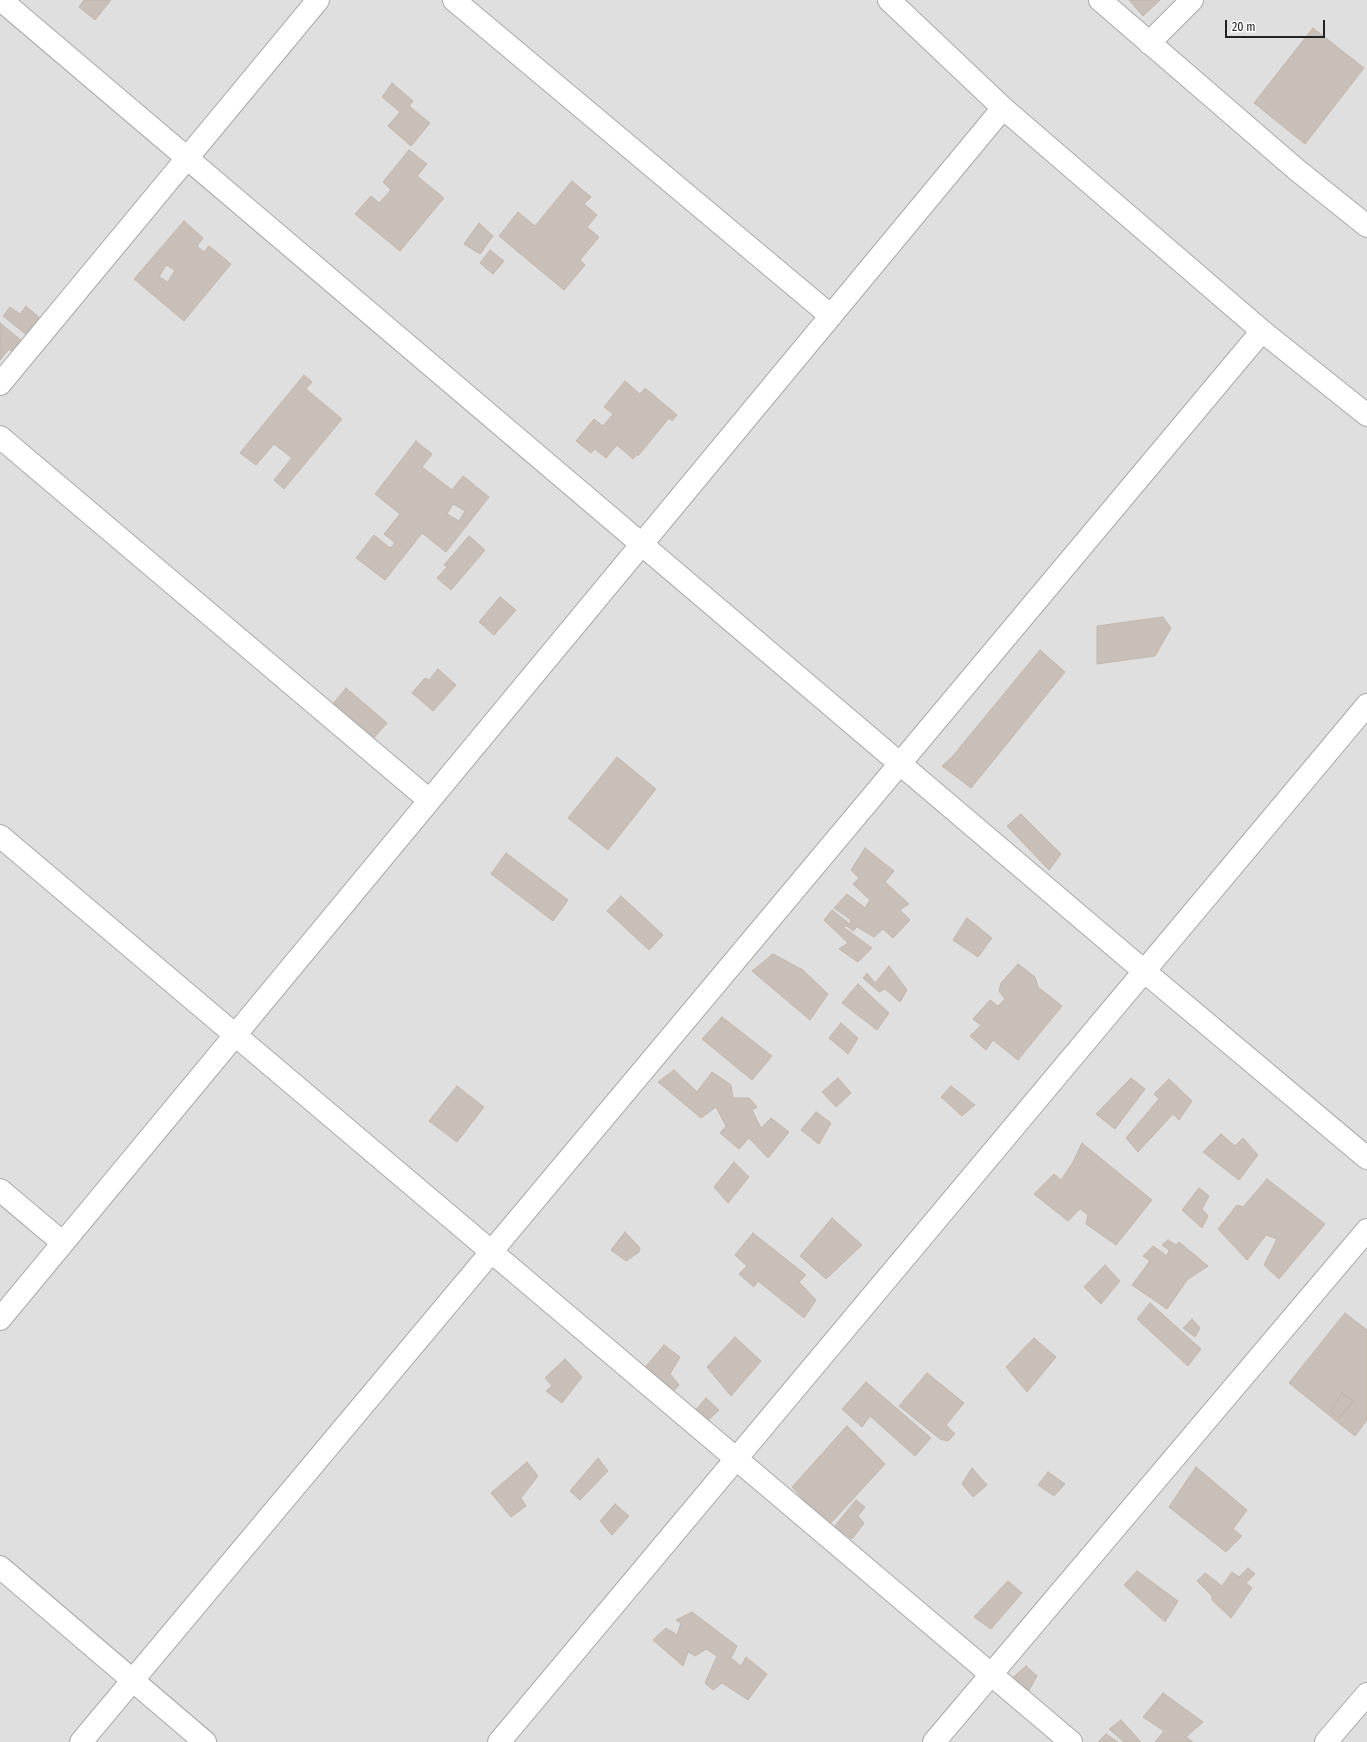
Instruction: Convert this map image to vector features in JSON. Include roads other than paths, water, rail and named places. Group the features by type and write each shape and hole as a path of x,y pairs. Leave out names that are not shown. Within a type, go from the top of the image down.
{"street":[{"path":"1,0 1144,971 1367,1158"},
{"path":"0,384 318,0"},
{"path":"454,0 831,316"},
{"path":"889,0 1003,108 1262,331 1367,415"},
{"path":"1100,0 1297,170 1367,226"},
{"path":"1149,43 1192,0"},
{"path":"0,1319 1003,108"},
{"path":"82,1742 1262,331"},
{"path":"0,437 429,800"},
{"path":"499,1742 1367,705"},
{"path":"0,836 1071,1742"},
{"path":"0,1190 63,1243"},
{"path":"934,1742 1367,1230"},
{"path":"0,1567 205,1742"},
{"path":"1326,1742 1367,1694"}]}
